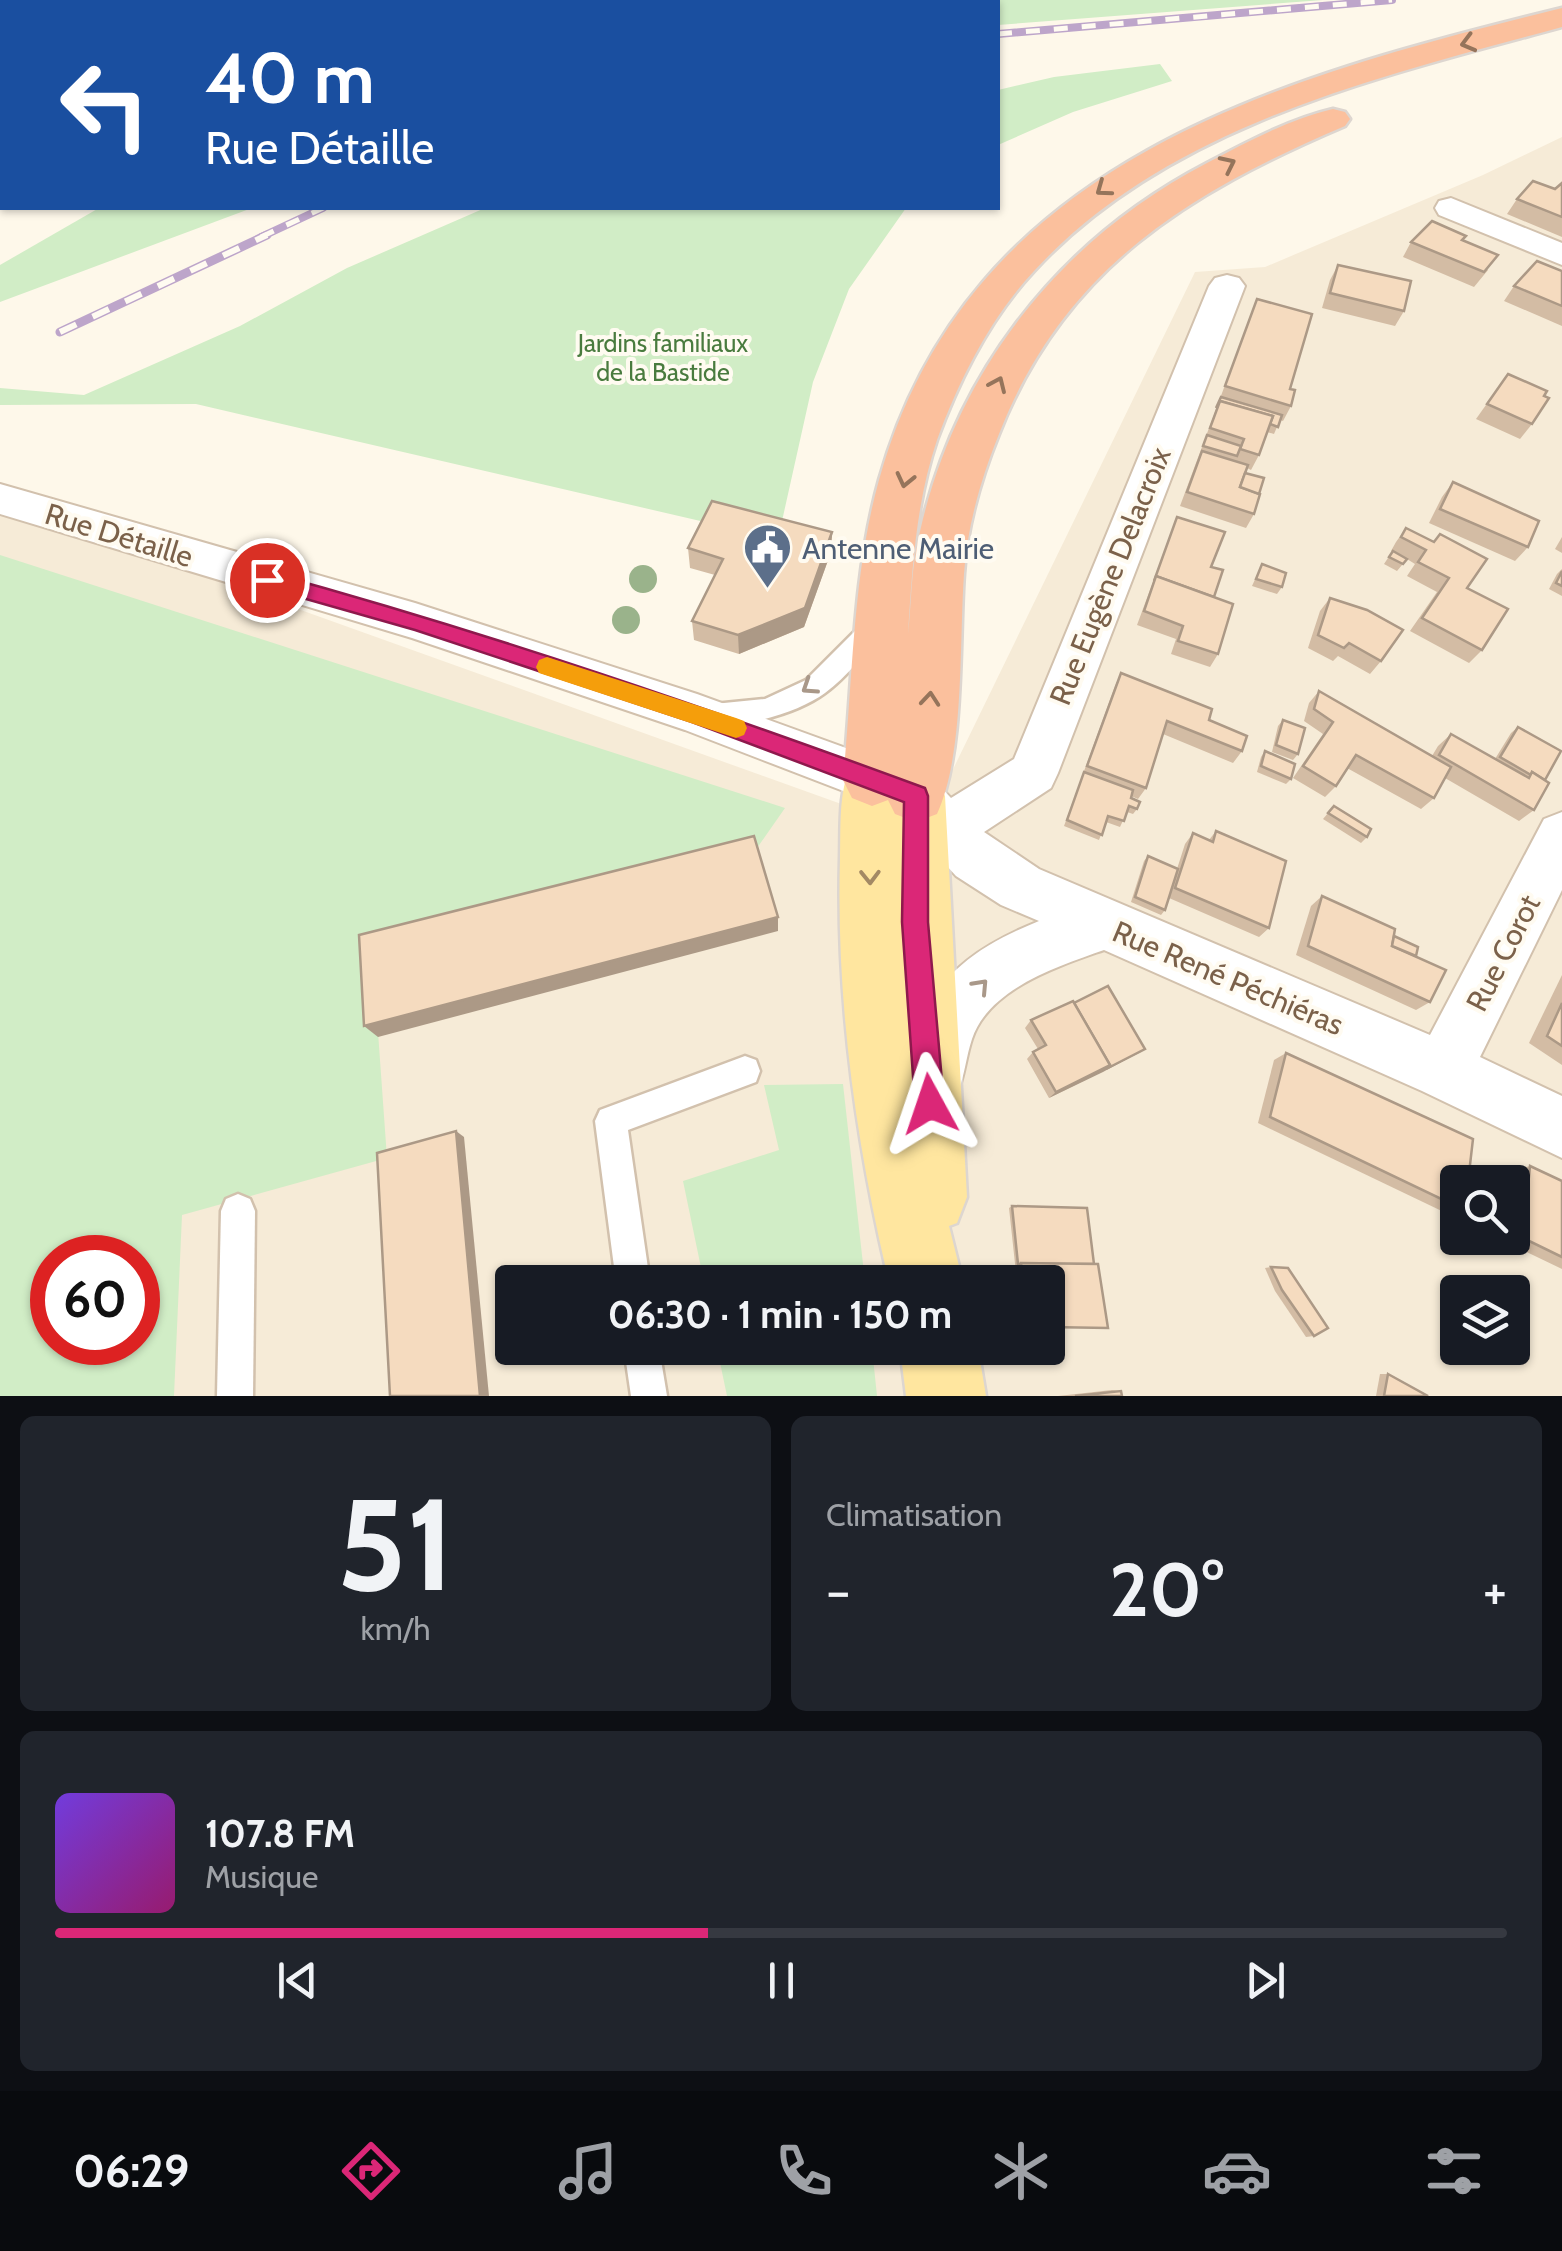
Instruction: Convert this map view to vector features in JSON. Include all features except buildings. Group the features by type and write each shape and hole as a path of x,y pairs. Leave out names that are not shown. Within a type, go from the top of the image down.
{"highway":[{"path":"912,801 880,620 890,544 914,441 953,354 1006,277 1068,215 1123,175 1242,114 1432,52 1562,18"},
{"path":"912,801 929,714 942,547 971,446 1006,366 1058,289 1122,231 1166,198 1275,141 1340,117 1562,55"}],"main road":[{"path":"912,801 915,922 930,1104 930,1265"},
{"path":"912,801 870,919 893,1140 926,1265"},
{"path":"941,1365 946,1396"}],"street":[{"path":"1451,208 1562,255"},
{"name":"Rue Eugène Delacroix","path":"912,801 1008,793 1033,773 1226,286"},
{"name":"Rue Détaille","path":"0,499 416,621 697,714 912,801"},
{"name":"Rue René Péchiéras","path":"912,801 974,859 1020,887 1443,1070 1562,1128"},
{"name":"Rue Corot","path":"1443,1070 1562,836"},
{"path":"930,1104 948,1025 979,985 1000,966 1025,952 1104,924"}],"lane":[{"name":"Rue Détaille","path":"697,714 767,709 815,687 880,620"},
{"path":"631,1265 611,1121 745,1070"},
{"path":"235,1396 238,1210"},
{"path":"644,1365 649,1396"}],"shaded area":[{"path":"1562,137 1562,1396 0,1396 0,502 922,833 1195,272 1265,267 1483,175"}],"green space":[{"path":"1000,0 1323,0 1000,25"},
{"path":"1160,64 1172,81 1073,112 1000,144 1000,90 1054,77"},
{"path":"96,210 247,210 0,302 0,265"},
{"name":"Jardins familiaux de la Bastide","path":"480,210 905,210 849,289 813,382 778,539 196,404 0,405 0,388 84,395 240,326 347,268"},
{"path":"0,555 785,808 755,851 372,948 387,1158 182,1215 174,1396 0,1396"},
{"path":"843,1084 863,1265 700,1265 683,1181 779,1150 764,1085"},
{"path":"721,1365 874,1365 877,1396 727,1396"}],"railway":[{"path":"1000,34 1392,0"},
{"path":"261,237 319,210"},
{"path":"60,332 267,235"}],"slow traffic":[{"path":"547,667 736,728"}],"place":[{"name":"Antenne Mairie","path":"767,590"}],"route":[{"path":"267,580 416,621 697,714 916,796 915,922 930,1104"}]}
